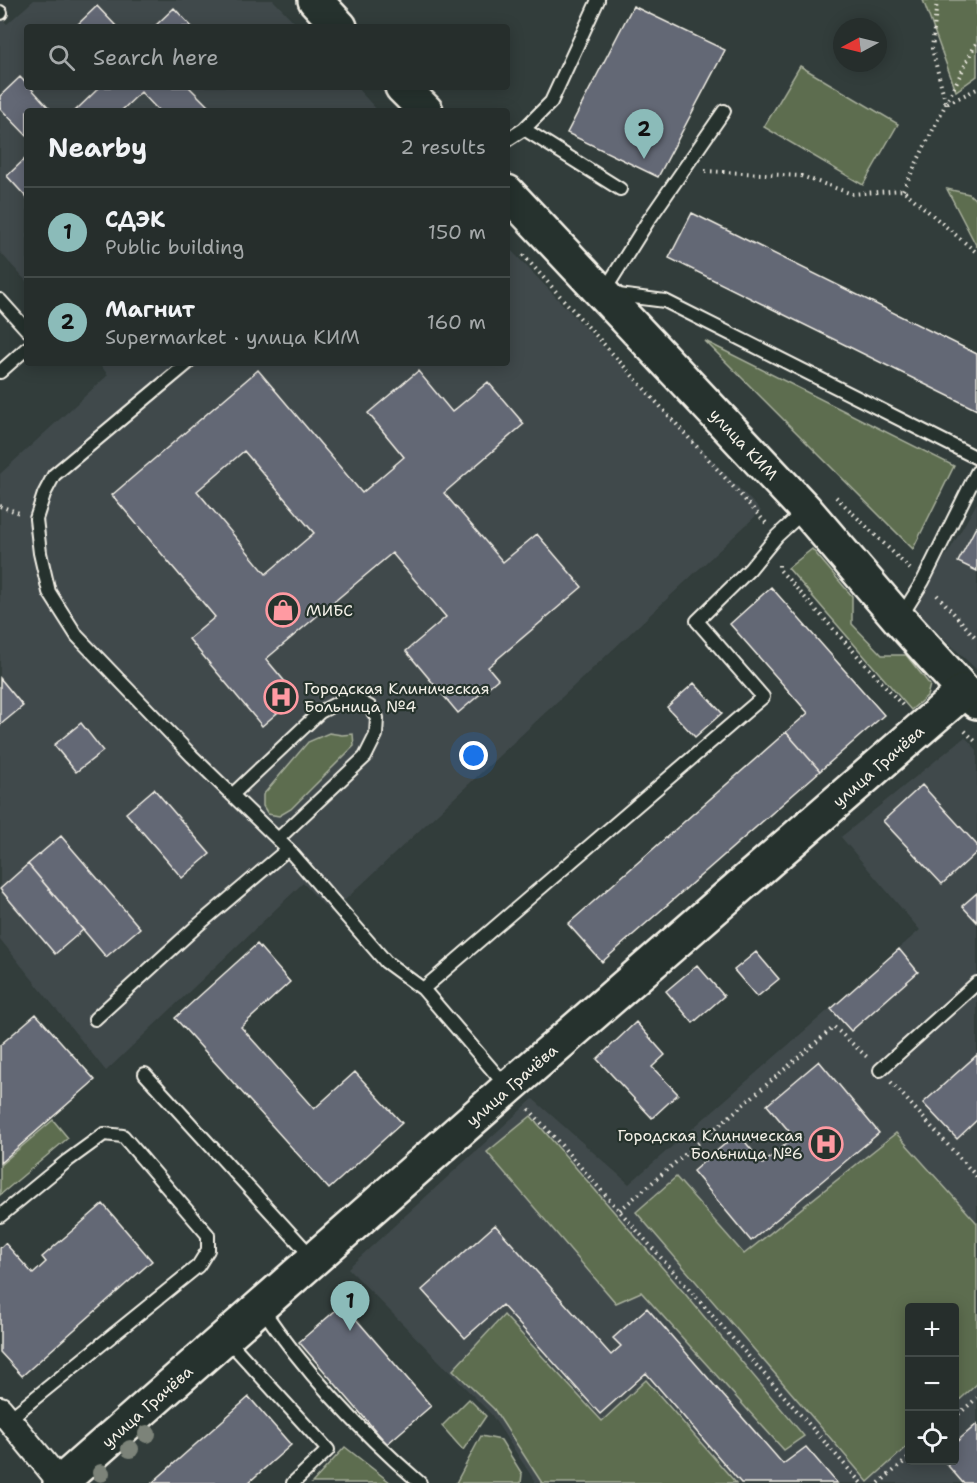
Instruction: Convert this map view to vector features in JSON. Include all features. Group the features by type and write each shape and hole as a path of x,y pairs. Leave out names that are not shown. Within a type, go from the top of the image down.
{"street":[{"path":"315,0 337,24"},
{"path":"405,90 423,108"},
{"name":"улица КИМ","path":"510,195 805,509 899,619 969,708"},
{"name":"улица Грачёва","path":"61,1483 508,1088 969,708"},
{"path":"4,1414 61,1483"}],"lane":[{"path":"510,138 524,129 550,102 597,0"},
{"path":"724,111 603,293 664,301 977,458"},
{"path":"524,129 620,189"},
{"path":"0,300 24,327"},
{"path":"0,372 24,351"},
{"path":"184,366 54,475 44,494 36,519 40,554 49,592 77,636 192,756 288,849 386,962 423,989 508,1088"},
{"path":"899,619 923,581 977,472"},
{"path":"423,989 763,698 697,621 750,569 777,536 805,509"},
{"path":"232,795 320,712 341,701 357,700 370,707 377,718 376,735 365,757 278,839"},
{"path":"95,1019 196,926 288,849"},
{"path":"880,1070 977,983"},
{"path":"146,1074 314,1259"},
{"path":"0,1216 104,1134 123,1136 208,1235 208,1250 198,1266 4,1414"},
{"path":"260,1306 291,1348 379,1448 420,1483"},
{"path":"226,1337 328,1450 293,1483"}],"path":[{"path":"937,0 932,50 946,104"},
{"path":"903,190 977,41"},
{"path":"946,104 977,89"},
{"path":"683,170 801,176 852,194 903,190 977,253"},
{"path":"515,247 777,536 779,569 911,715"},
{"path":"923,581 977,639"},
{"path":"969,708 977,743"},
{"path":"620,1210 834,1027 880,1070 977,1177"},
{"path":"508,1088 620,1210 861,1483"},
{"path":"959,1414 977,1398"},
{"path":"879,1483 905,1460"}],"shaded area":[{"path":"34,0 273,0 296,24 24,24 24,90 359,90 375,108 24,108 24,279 0,252 0,17 7,24"},
{"name":"Городская Клиническая Больница №4","path":"510,249 761,511 331,913 303,883 106,1071 0,939 0,474 108,375 101,366 510,366"},
{"path":"977,503 977,670 911,607 951,548"},
{"name":"Городская Клиническая Больница №6","path":"965,737 977,750 977,1483 536,1483 491,1414 348,1268 533,1099 629,1184 920,930 841,837"}],"green space":[{"path":"923,0 977,0 977,76 956,91"},
{"path":"800,66 898,124 863,185 764,127"},
{"path":"947,189 969,194 977,201 977,247"},
{"path":"705,341 954,466 913,549"},
{"path":"812,549 852,596 852,624 882,655 906,655 930,685 927,696 911,710 788,568"},
{"path":"329,733 353,734 354,746 291,809 279,816 268,814 263,806 263,795 308,742"},
{"path":"531,1116 804,1436 784,1450 641,1292 616,1303 487,1152"},
{"path":"53,1120 68,1138 0,1195 0,1165"},
{"path":"896,1133 977,1223 977,1384 959,1400 959,1303 905,1303 905,1449 868,1482 636,1212 676,1177 744,1254"},
{"path":"504,1315 602,1421 646,1380 736,1483 542,1483 494,1409 453,1370"},
{"path":"469,1399 486,1416 463,1450 442,1426"},
{"path":"481,1436 501,1440 522,1474 521,1483 456,1483"},
{"path":"345,1447 391,1483 312,1483"}],"building":[{"path":"97,6 114,24 78,24"},
{"path":"633,6 725,50 658,177 567,133"},
{"path":"174,8 189,24 157,24"},
{"path":"20,77 24,81 24,90 33,90 49,108 24,108 24,133 0,108 0,96"},
{"path":"97,90 192,90 210,108 156,108 141,92 124,108 78,108"},
{"path":"24,160 24,195 7,176"},
{"path":"692,213 977,354 977,410 669,258"},
{"path":"258,370 362,493 404,457 368,413 418,371 452,412 488,382 524,424 444,493 503,562 537,534 582,587 488,667 498,679 458,713 406,651 446,617 392,553 266,659 297,696 262,726 189,639 215,617 112,495","holes":["244,451 314,533 266,574 197,491"]},
{"path":"977,525 977,571 958,562"},
{"path":"771,587 884,715 820,771 786,732 808,713 730,624"},
{"path":"0,678 23,706 0,725"},
{"path":"694,683 722,713 695,737 667,707"},
{"path":"81,723 103,751 76,772 54,745"},
{"path":"786,732 820,771 602,962 568,924"},
{"path":"922,785 977,845 977,852 942,884 883,821"},
{"path":"154,789 210,854 182,878 126,813"},
{"path":"61,836 140,928 106,957 28,864"},
{"path":"28,864 83,930 55,954 0,889"},
{"path":"977,893 977,922 962,906"},
{"path":"257,944 290,982 241,1027 314,1109 355,1072 402,1123 329,1189 175,1018"},
{"path":"899,949 918,972 851,1031 831,1009"},
{"path":"756,952 779,979 757,997 734,970"},
{"path":"697,965 724,996 693,1023 666,991"},
{"path":"36,1014 95,1080 0,1163 0,1045"},
{"path":"636,1022 665,1055 652,1067 678,1094 652,1118 597,1059"},
{"path":"977,1055 977,1120 957,1139 923,1103"},
{"path":"819,1061 879,1133 751,1241 693,1171 738,1133 763,1164 794,1137 767,1105"},
{"path":"103,1204 152,1261 22,1376 0,1352 0,1248 5,1243 33,1274 46,1262 42,1257"},
{"path":"495,1225 611,1355 621,1346 613,1338 647,1308 783,1464 806,1447 837,1483 741,1483 646,1373 600,1414 502,1305 465,1338 422,1290"},
{"path":"343,1304 431,1406 387,1444 299,1342"},
{"path":"249,1397 291,1445 248,1483 152,1483"},
{"path":"977,1424 977,1483 963,1483 947,1465 959,1465 959,1440"}],"place":[{"name":"Магнит","path":"644,159"},
{"name":"МИБС","path":"283,610"},
{"name":"Городская Клиническая Больница №4","path":"281,697"},
{"name":"Городская Клиническая Больница №6","path":"826,1144"},
{"name":"СДЭК","path":"350,1331"}]}
